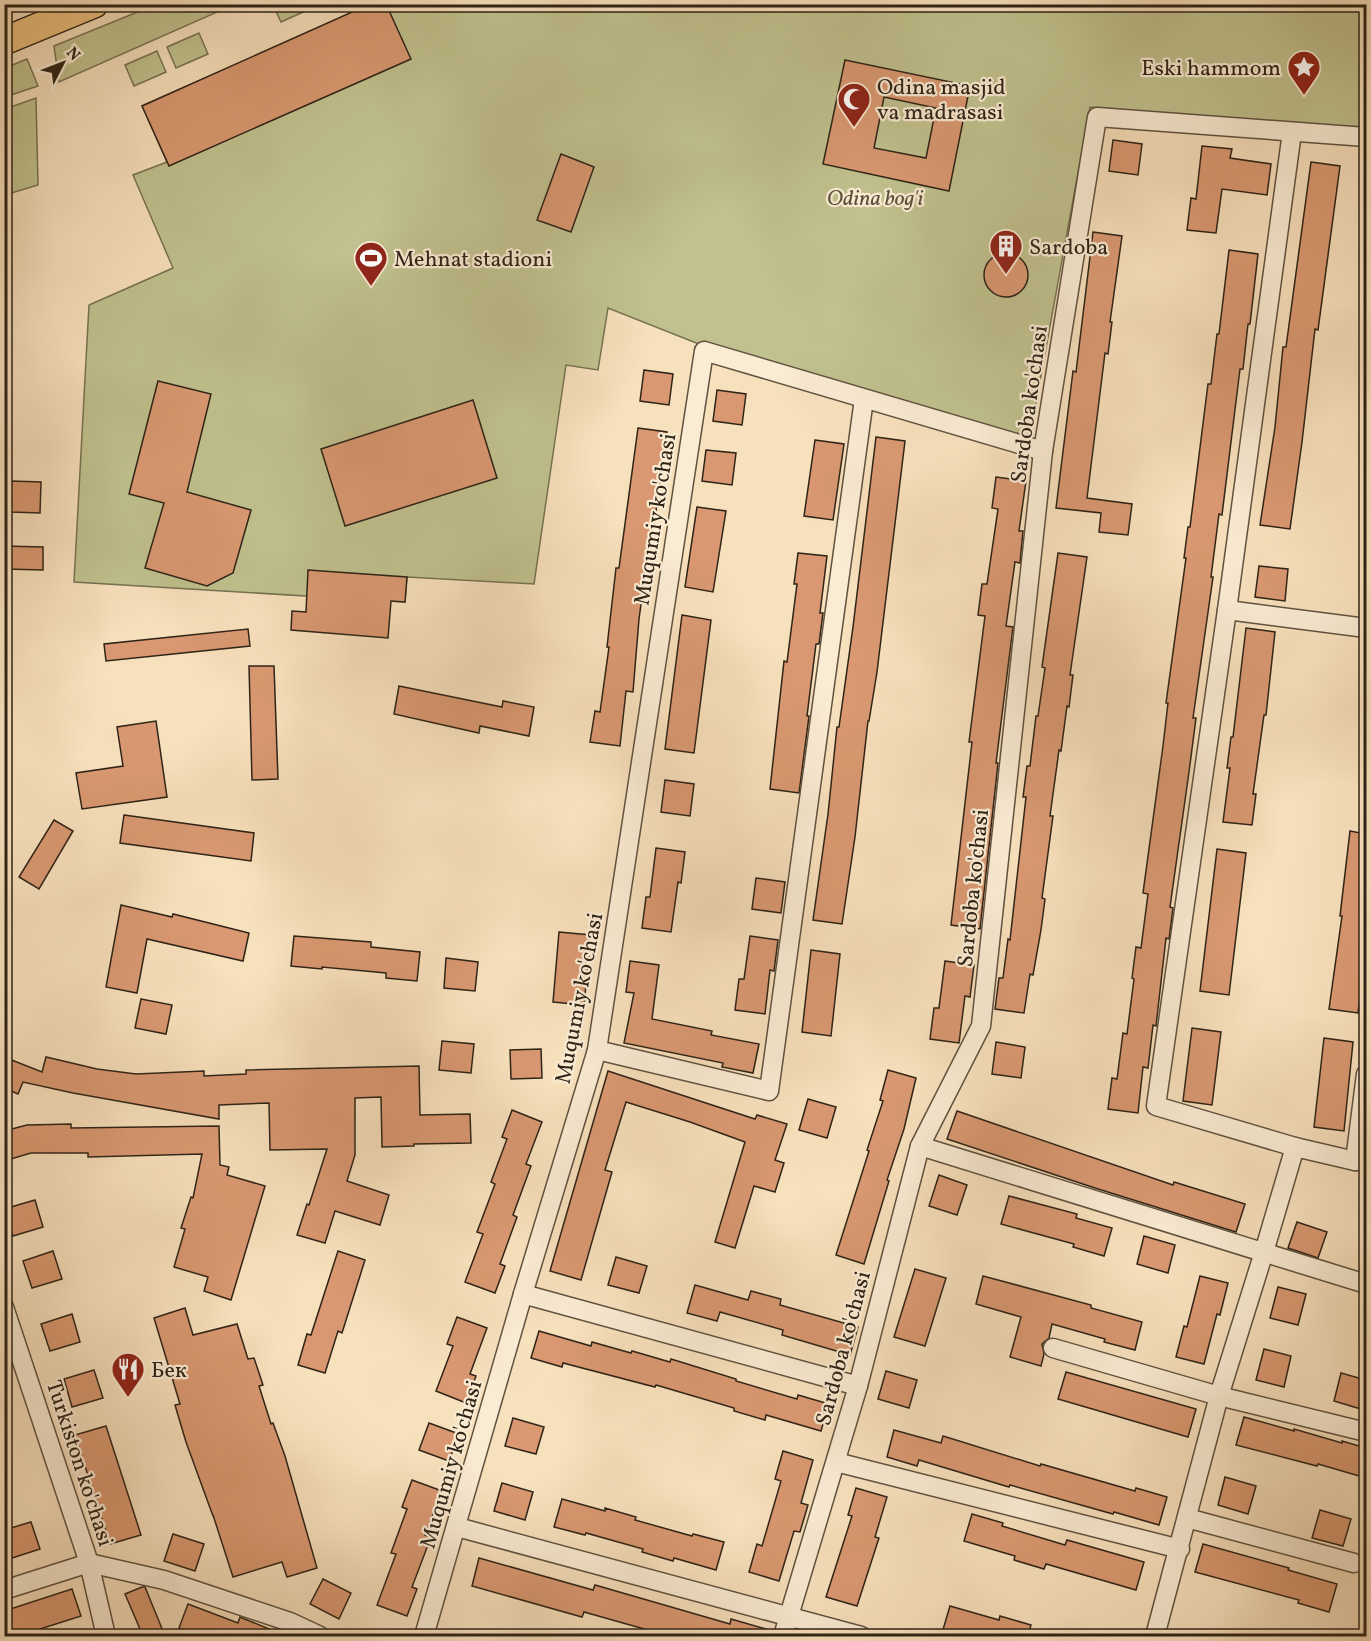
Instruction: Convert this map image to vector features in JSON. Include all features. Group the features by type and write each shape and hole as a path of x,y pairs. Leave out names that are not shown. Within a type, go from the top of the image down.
{"main road":[{"path":"4,41 94,4"}],"street":[{"name":"Sardoba ko'chasi","path":"783,1636 858,1386 920,1146 981,1026 1043,451 1097,117 1292,132"},
{"path":"1366,137 1292,132 1156,1106 1294,1147 1361,1161 1366,1074"},
{"name":"Muqumiy ko'chasi","path":"424,1636 523,1294 597,1050 704,351 864,399"},
{"path":"597,1050 769,1091 864,399 1043,451"},
{"path":"1227,610 1366,628"},
{"path":"920,1146 1366,1284"},
{"path":"1155,1636 1219,1396 1294,1147"},
{"path":"523,1294 858,1386"},
{"name":"Turkiston ko'chasi","path":"4,1307 10,1343 89,1563 106,1636"},
{"path":"1053,1348 1219,1396 1366,1432"},
{"path":"836,1462 1180,1549"},
{"path":"1187,1518 1354,1563"},
{"path":"457,1527 861,1636"},
{"path":"4,1590 89,1563 164,1580 290,1622 320,1636"}],"green space":[{"path":"157,4 222,5 224,9 59,82 54,46"},
{"path":"273,5 311,5 312,8 281,22"},
{"name":"Odina bog'i","path":"370,5 1366,5 1366,130 1090,107 1029,441 714,350 608,308 598,370 566,365 534,584 407,577 405,602 74,582 89,305 173,268 133,175 167,162 142,106"},
{"path":"199,33 208,54 176,68 167,47"},
{"path":"157,51 166,72 134,86 125,65"},
{"path":"27,59 38,86 5,97 5,68"},
{"path":"36,98 38,185 5,195 5,109"}],"building":[{"path":"370,4 386,4 411,59 169,166 142,106"},
{"name":"Odina masjid va madrasasi","path":"845,60 970,86 949,191 823,164","holes":["884,97 936,108 926,158 874,148"]},
{"path":"1113,140 1142,144 1138,175 1109,171"},
{"path":"1202,146 1232,149 1230,158 1271,164 1267,195 1222,189 1216,233 1187,230 1191,198 1196,199"},
{"path":"561,154 594,167 571,232 537,220"},
{"path":"1311,162 1340,166 1318,330 1315,329 1290,529 1260,525 1275,427 1283,347 1286,347"},
{"path":"1093,232 1122,236 1087,498 1132,504 1128,535 1099,532 1101,513 1056,508"},
{"path":"1229,250 1258,254 1243,369 1240,369 1222,515 1219,514 1211,577 1213,577 1193,718 1196,718 1170,907 1173,908 1169,939 1166,938 1156,1026 1153,1025 1148,1068 1143,1067 1138,1113 1108,1109 1112,1078 1117,1079 1123,1033 1127,1034 1136,947 1141,948 1148,894 1143,893 1186,558 1184,558 1208,384 1211,384 1217,334 1219,334"},
{"name":"Sardoba","path":"1006,253 1015,254 1022,259 1027,266 1027,284 1022,291 1015,296 1006,297 997,296 990,291 985,284 984,275 985,266 990,259 997,254"},
{"path":"644,370 673,374 669,405 640,401"},
{"path":"158,381 211,394 187,492 251,510 233,573 207,586 145,568 164,503 129,494"},
{"path":"717,390 746,394 742,425 713,421"},
{"path":"473,400 497,478 345,526 321,449"},
{"path":"638,428 667,432 639,619 633,692 626,691 620,746 590,742 595,711 600,712 616,568 619,568"},
{"path":"876,437 905,441 877,672 868,721 855,837 842,924 813,920"},
{"path":"815,440 844,444 833,520 804,516"},
{"path":"706,450 736,453 732,485 702,481"},
{"path":"996,477 1026,481 1019,531 1023,531 1020,563 1015,562 1006,626 1013,627 996,763 998,763 980,929 951,925 972,742 969,742 985,616 978,615 982,584 987,584 998,509 992,508"},
{"path":"11,481 41,482 40,513 11,512"},
{"path":"697,507 726,511 713,592 685,587"},
{"path":"4,546 43,547 43,570 4,569"},
{"path":"798,553 827,556 820,613 823,613 819,644 816,644 799,793 770,789 784,661 787,662 797,584 794,584"},
{"path":"1058,553 1087,557 1070,675 1073,675 1069,707 1067,706 1061,751 1059,750 1050,816 1053,816 1042,898 1045,899 1041,930 1033,975 1030,974 1024,1013 995,1009 999,978 1003,978 1008,939 1010,940 1026,797 1023,797 1045,668 1042,667"},
{"path":"1259,566 1288,569 1285,601 1255,597"},
{"path":"308,570 407,577 405,602 391,601 388,638 291,630 292,611 306,612"},
{"path":"682,615 711,620 694,753 665,749"},
{"path":"1246,628 1275,632 1266,715 1264,715 1253,794 1256,794 1252,825 1223,822 1230,768 1227,768"},
{"path":"248,629 250,646 106,661 104,644"},
{"path":"249,666 274,666 278,779 252,780"},
{"path":"399,686 502,707 503,701 534,707 529,736 480,726 479,733 394,714"},
{"path":"156,721 167,797 82,809 76,773 123,766 117,727"},
{"path":"665,780 694,784 690,816 661,812"},
{"path":"124,815 254,833 251,861 120,843"},
{"path":"54,820 73,831 39,889 19,877"},
{"path":"1350,831 1366,834 1366,966 1364,966 1358,1013 1329,1009 1342,916 1340,916"},
{"path":"656,848 685,852 671,932 642,928 646,897 650,897"},
{"path":"1217,849 1246,853 1229,995 1200,991"},
{"path":"756,878 785,882 781,913 752,909"},
{"path":"121,905 172,917 173,914 249,933 243,961 147,939 137,993 106,987"},
{"path":"559,932 591,935 584,1005 553,1002"},
{"path":"294,936 371,942 371,947 420,952 417,981 386,978 386,973 291,966"},
{"path":"750,936 778,940 774,971 770,970 765,1014 735,1010 739,979 744,979"},
{"path":"811,950 840,954 831,1036 802,1032"},
{"path":"446,958 478,962 475,991 444,988"},
{"path":"630,961 659,965 652,1019 712,1031 711,1035 759,1044 753,1073 722,1067 723,1063 624,1043 634,993 626,992"},
{"path":"945,961 974,965 970,997 965,996 959,1043 930,1039 934,1008 939,1008"},
{"path":"141,999 172,1005 166,1034 135,1028"},
{"path":"1192,1028 1221,1032 1212,1105 1183,1101"},
{"path":"1324,1038 1353,1042 1344,1131 1314,1127"},
{"path":"442,1041 474,1044 471,1073 439,1070"},
{"path":"996,1042 1025,1047 1021,1078 992,1074"},
{"path":"541,1049 542,1078 511,1079 510,1050"},
{"path":"4,1057 42,1072 46,1057 97,1069 136,1074 204,1071 204,1076 246,1074 246,1070 419,1066 420,1115 470,1114 471,1143 382,1147 381,1097 355,1098 355,1155 347,1181 389,1195 380,1225 335,1211 325,1243 297,1235 327,1149 270,1150 269,1103 219,1105 219,1119 23,1082 18,1094 4,1088"},
{"path":"888,1070 916,1078 904,1129 887,1180 889,1181 864,1264 836,1255 869,1151 867,1150 883,1101 880,1100"},
{"path":"608,1071 755,1119 757,1115 787,1124 775,1160 784,1163 775,1192 754,1186 735,1248 715,1242 745,1142 626,1102 605,1170 612,1172 581,1280 550,1271"},
{"path":"808,1099 836,1107 827,1138 799,1130"},
{"path":"512,1110 542,1122 526,1164 531,1166 513,1215 517,1217 500,1264 505,1266 495,1293 465,1282 483,1234 477,1232 495,1184 491,1182 507,1139 502,1137"},
{"path":"957,1111 1173,1185 1174,1182 1245,1204 1236,1232 947,1139"},
{"path":"71,1124 71,1128 219,1126 220,1165 229,1167 227,1175 265,1186 231,1300 204,1291 208,1277 174,1267 185,1229 181,1228 191,1197 193,1198 202,1154 88,1157 88,1153 31,1153 4,1161 4,1131 27,1125"},
{"path":"939,1175 967,1185 957,1215 929,1206"},
{"path":"1009,1196 1077,1214 1076,1218 1112,1228 1104,1256 1073,1247 1074,1244 1001,1224"},
{"path":"35,1200 43,1227 13,1236 4,1209"},
{"path":"1297,1222 1327,1232 1318,1258 1288,1248"},
{"path":"1144,1236 1175,1245 1168,1273 1137,1264"},
{"path":"53,1251 62,1279 32,1288 23,1261"},
{"path":"338,1251 365,1260 342,1333 338,1331 325,1373 298,1365 307,1334 311,1335"},
{"path":"616,1257 647,1266 639,1293 608,1285"},
{"path":"915,1269 946,1278 925,1346 894,1337"},
{"path":"983,1276 1091,1305 1091,1308 1142,1322 1135,1350 1052,1324 1049,1338 1042,1344 1044,1354 1041,1366 1010,1357 1021,1317 976,1304"},
{"path":"1200,1276 1228,1283 1204,1364 1176,1357 1184,1326 1187,1327"},
{"path":"695,1285 748,1300 751,1291 781,1299 780,1305 858,1327 850,1355 782,1335 783,1330 720,1312 717,1321 687,1313"},
{"path":"1278,1287 1306,1294 1298,1325 1270,1318"},
{"path":"185,1308 193,1335 237,1324 248,1359 254,1358 263,1385 259,1386 271,1424 273,1423 285,1456 317,1568 287,1577 282,1562 233,1577 186,1442 175,1405 180,1404 154,1318"},
{"path":"72,1314 80,1342 50,1351 41,1324"},
{"path":"457,1317 487,1328 470,1374 476,1376 466,1403 436,1391 453,1346 447,1344"},
{"path":"539,1331 591,1346 592,1342 670,1362 671,1359 797,1399 798,1395 829,1404 821,1431 766,1415 765,1420 734,1411 734,1408 656,1385 655,1387 563,1363 562,1367 531,1358"},
{"path":"1264,1349 1291,1356 1284,1387 1256,1380"},
{"path":"94,1370 103,1398 72,1407 64,1379"},
{"path":"886,1371 917,1380 909,1408 878,1399"},
{"path":"1066,1372 1196,1409 1188,1437 1058,1399"},
{"path":"1341,1373 1366,1380 1364,1410 1334,1401"},
{"path":"1244,1417 1366,1448 1366,1478 1236,1445"},
{"path":"513,1418 544,1427 536,1454 505,1446"},
{"path":"429,1423 459,1434 449,1461 419,1450"},
{"path":"106,1426 141,1535 110,1544 75,1435"},
{"path":"894,1430 941,1443 943,1436 1040,1466 1041,1464 1135,1491 1136,1488 1167,1497 1159,1525 1010,1485 1009,1487 919,1460 917,1466 887,1457"},
{"path":"783,1451 813,1460 801,1503 808,1505 800,1532 794,1531 779,1581 749,1572 757,1544 762,1546 781,1481 775,1479"},
{"path":"1225,1477 1256,1486 1248,1514 1218,1505"},
{"path":"412,1480 442,1491 425,1535 431,1537 412,1587 417,1589 407,1616 377,1605 396,1554 391,1553 407,1509 402,1507"},
{"path":"502,1483 533,1492 525,1520 494,1511"},
{"path":"856,1488 887,1497 875,1537 879,1538 857,1606 826,1597 852,1516 848,1515"},
{"path":"562,1499 605,1511 605,1508 636,1517 635,1520 692,1536 693,1534 724,1542 716,1570 674,1558 673,1561 642,1552 643,1549 586,1533 585,1535 554,1527"},
{"path":"1320,1510 1351,1519 1343,1546 1312,1538"},
{"path":"972,1514 1003,1523 1002,1526 1065,1545 1067,1540 1144,1562 1136,1590 1046,1564 1044,1569 1014,1560 1015,1556 964,1541"},
{"path":"31,1522 40,1549 9,1559 4,1545 4,1530"},
{"path":"173,1534 204,1544 195,1571 164,1561"},
{"path":"1203,1544 1337,1584 1329,1612 1298,1603 1299,1600 1195,1572"},
{"path":"479,1558 593,1590 595,1585 730,1624 731,1619 773,1631 772,1636 669,1636 584,1612 582,1617 472,1586"},
{"path":"323,1579 351,1593 339,1619 310,1604"},
{"path":"145,1587 165,1636 143,1636 125,1594"},
{"path":"72,1589 81,1616 18,1636 4,1636 4,1611"},
{"path":"188,1604 238,1623 240,1617 286,1636 202,1636 179,1628"},
{"path":"950,1606 999,1620 1000,1616 1031,1625 1028,1636 953,1636 942,1633"}],"place":[{"name":"Eski hammom","path":"1304,96"},
{"name":"Odina masjid va madrasasi","path":"854,128"},
{"name":"Sardoba","path":"1006,275"},
{"name":"Mehnat stadioni","path":"371,287"},
{"name":"Бек","path":"128,1398"}]}
